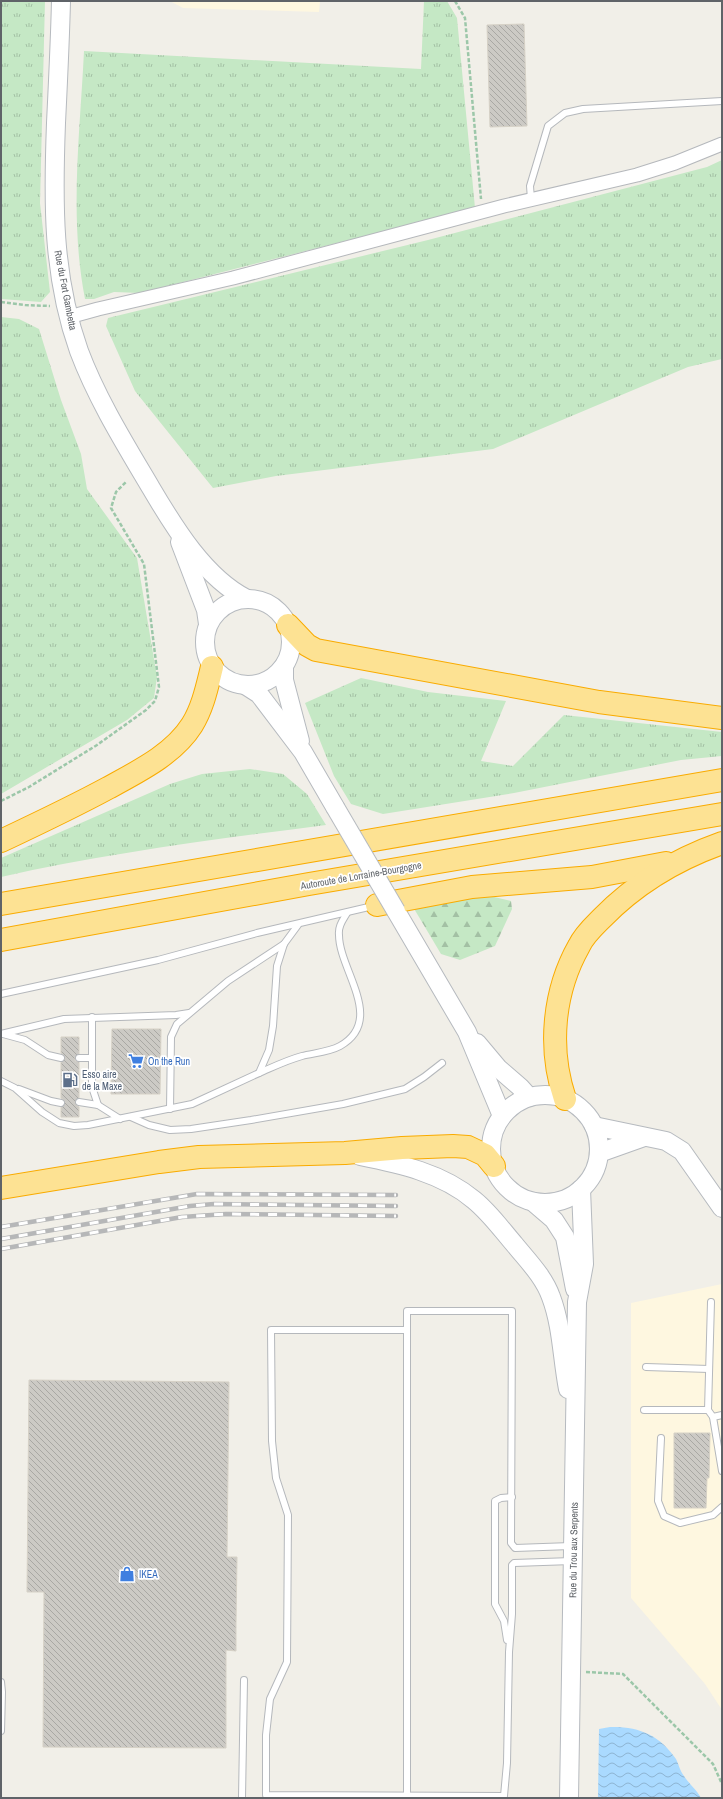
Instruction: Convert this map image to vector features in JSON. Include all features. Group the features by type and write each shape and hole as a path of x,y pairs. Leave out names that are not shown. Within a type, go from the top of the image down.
{"highway":[{"path":"288,626 306,645 316,650 599,702 722,718"},
{"path":"1,841 143,769 170,749 182,738 200,709 212,668"},
{"path":"1,904 722,780"},
{"name":"Autoroute de Lorraine-Bourgogne","path":"1,940 309,884 722,814"},
{"path":"386,908 472,887 592,877 679,860 722,843"},
{"path":"565,1099 560,1084 555,1052 555,1021 565,977 579,945 593,927 624,895 679,860"},
{"path":"1,1188 152,1163 199,1158 345,1153 402,1148 453,1146 468,1147 485,1155 494,1166"}],"main road":[{"name":"Rue du Fort Gambetta","path":"61,1 54,192 58,265 68,311 80,352 119,434 176,530 214,574 232,591 247,599"},
{"name":"Rue du Fort Gambetta","path":"176,530 206,610 208,624"},
{"path":"245,686 260,684 273,677 284,666 289,654 291,639 288,626 281,614 272,606 260,600 235,600 214,614 208,624 204,639 206,654 212,668 221,677 232,683 245,686 259,694 302,752 335,806 386,908 467,1032 498,1068 529,1097"},
{"path":"284,666 284,680 302,752"},
{"path":"467,1032 502,1116"},
{"path":"553,1095 565,1099 577,1105 594,1126 598,1139 599,1153 596,1166 590,1179 581,1189 571,1196 559,1201 546,1203 533,1202 520,1197 509,1189 500,1178 494,1166 491,1149 494,1132 502,1116 514,1105 529,1097 553,1095"},
{"path":"594,1126 666,1142 682,1151 722,1208"},
{"path":"599,1153 645,1137"},
{"path":"345,1153 397,1164 425,1172 464,1192 487,1212 540,1275 551,1296 557,1316 563,1364 575,1419"},
{"name":"Rue du Trou aux Serpents","path":"569,1798 577,1302 584,1264 581,1189"},
{"name":"Rue du Trou aux Serpents","path":"533,1202 554,1220 565,1237 577,1302"}],"street":[{"path":"68,311 98,309 233,278 482,212 637,175 675,163 722,144"}],"lane":[{"path":"531,200 530,186 548,126 565,113 583,109 722,100"},
{"path":"1,994 158,960 257,933 348,912 386,908"},
{"path":"16,1088 42,1112 59,1123 74,1126 88,1125 192,1104 259,1072 300,1056 341,1046 352,1036 359,1024 361,1008 357,993 342,954 338,935 340,924 348,912"},
{"path":"259,1072 269,1050 273,1026 277,966 284,944 298,924"},
{"path":"170,1109 171,1037 177,1024 228,981 284,944"},
{"path":"1,1034 64,1018 176,1015 190,1012"},
{"path":"92,1017 92,1087 98,1105"},
{"path":"1,1034 25,1040 48,1055 61,1058"},
{"path":"79,1058 92,1058"},
{"path":"131,1117 149,1125 170,1130 191,1129 251,1120 343,1104 405,1089 442,1063"},
{"path":"1,1081 51,1101 61,1103"},
{"path":"79,1102 98,1105 120,1119"},
{"path":"712,1302 708,1410 713,1417 722,1471"},
{"path":"407,1795 407,1311 512,1311 511,1543 515,1548 573,1554"},
{"path":"266,1795 266,1735 270,1699 287,1662 288,1515 276,1478 272,1441 271,1330 407,1330"},
{"path":"646,1367 709,1370"},
{"path":"644,1410 708,1410"},
{"path":"713,1417 722,1415"},
{"path":"661,1438 658,1501 664,1516 680,1523 713,1515 722,1507"},
{"path":"509,1652 504,1621 495,1604 495,1502 501,1498 512,1497"},
{"path":"259,1798 266,1795 504,1796 507,1763 509,1652 512,1614 512,1566 514,1563 573,1554"},
{"path":"242,1798 244,1680"},
{"path":"1,1682 1,1731"}],"path":[{"path":"455,1 465,18 482,212"},
{"path":"1,302 68,311"},
{"path":"1,801 29,787 97,745 146,710 156,701 160,687 144,564 111,508 116,492 127,481"},
{"path":"571,1670 622,1674 713,1764 722,1784"}],"shaded area":[{"path":"170,1 320,1 319,12 183,8"},
{"path":"722,1284 722,1710 705,1684 631,1598 631,1303"}],"green space":[{"path":"1,1 45,1 40,203 50,292 41,302 1,299"},
{"path":"424,1 447,1 457,18 475,208 140,293 114,292 94,299 85,299 80,268 77,206 78,144 84,51 421,69"},
{"path":"722,160 722,359 688,367 493,449 276,476 213,488 135,391 106,326 108,318 428,240 707,167"},
{"path":"1,317 19,319 39,329 61,400 81,454 87,489 137,558 157,677 154,698 127,720 1,794"},
{"path":"361,678 428,692 506,701 481,761 513,766 564,715 722,732 722,756 681,760 514,793 383,814 351,804 334,776 305,703"},
{"path":"250,769 283,774 307,794 326,825 203,841 41,868 1,877 1,858 170,784 202,774"},
{"path":"486,895 511,901 512,909 495,946 460,960 441,954 413,907"}],"water":[{"path":"610,1727 639,1730 663,1744 676,1759 688,1782 701,1798 598,1798 599,1729"}],"building":[{"path":"524,24 527,126 490,127 487,25"},
{"name":"On the Run","path":"112,1029 161,1029 160,1094 111,1094"},
{"name":"Esso aire de la Maxe","path":"61,1037 79,1037 79,1054 75,1058 75,1061 79,1062 79,1098 75,1102 79,1107 79,1117 61,1117 61,1107 65,1103 61,1098 61,1062 65,1059 64,1055 61,1053"},
{"name":"IKEA","path":"29,1380 229,1382 227,1557 237,1557 236,1651 226,1650 226,1748 43,1747 44,1592 27,1592"},
{"path":"674,1433 710,1433 709,1478 707,1478 706,1508 674,1508"}],"railway":[{"path":"1,1227 197,1194 396,1195"},
{"path":"1,1239 190,1206 214,1204 396,1206"},
{"path":"1,1249 182,1217 226,1214 396,1216"}],"place":[{"name":"On the Run","path":"136,1061"},
{"name":"Esso aire de la Maxe","path":"70,1080"},
{"name":"IKEA","path":"127,1574"}]}
